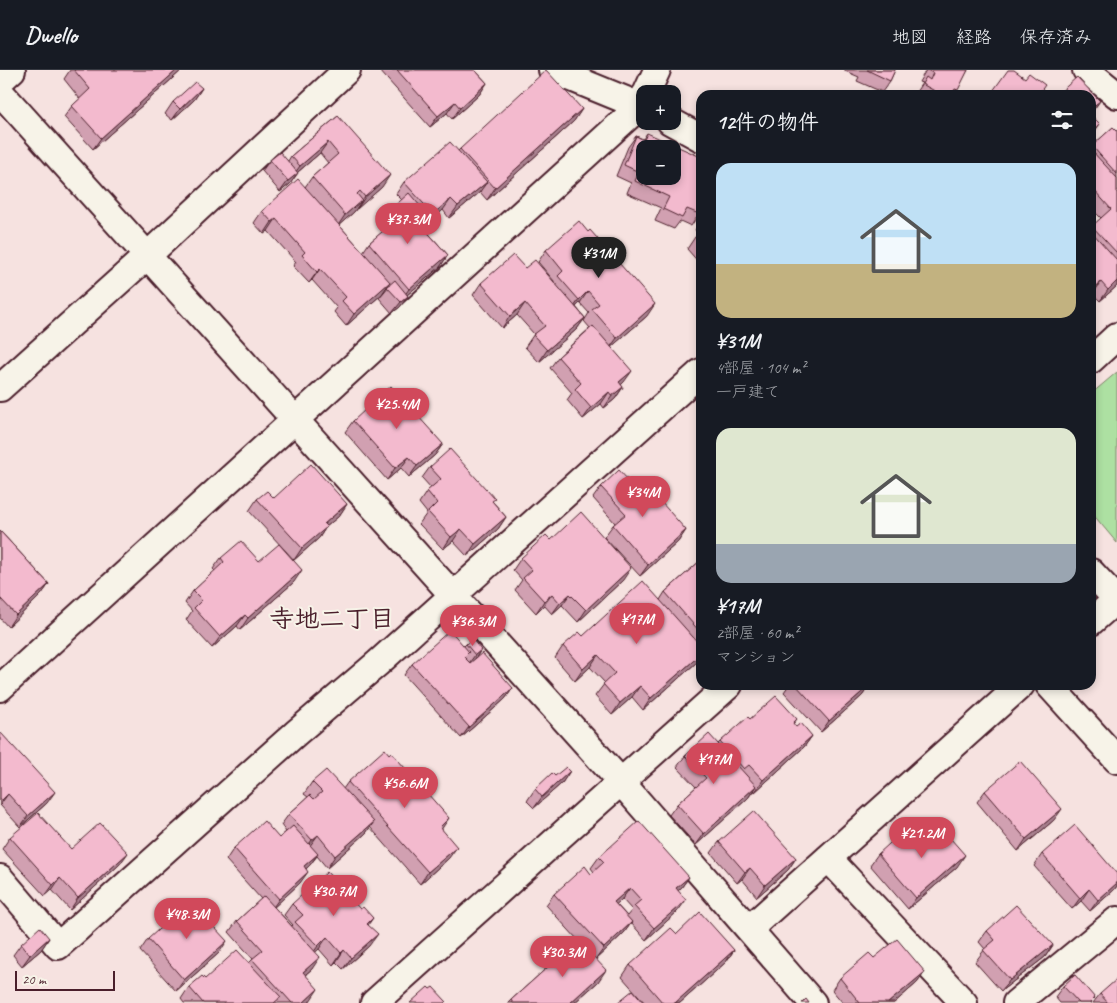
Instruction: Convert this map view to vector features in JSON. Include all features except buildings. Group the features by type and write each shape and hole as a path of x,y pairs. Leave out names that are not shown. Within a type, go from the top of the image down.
{"street":[{"path":"0,81 12,70"},
{"path":"0,388 147,256 347,70"},
{"path":"552,70 636,98"},
{"path":"651,85 657,70"},
{"path":"1086,70 1117,95"},
{"path":"0,92 621,782 813,1003"},
{"path":"0,688 636,108"},
{"path":"681,127 696,135"},
{"path":"1096,355 1117,336"},
{"path":"0,878 58,946 696,376"},
{"path":"1096,577 1117,600 1096,618"},
{"path":"374,1003 724,690"},
{"path":"749,929 1015,690"},
{"path":"1054,690 1117,760"},
{"path":"828,858 964,1003"},
{"path":"1016,1003 1117,920"}],"green space":[{"path":"1117,372 1117,543 1096,518 1096,390"}],"district":[{"name":"寺地二丁目","path":"332,618"}]}
